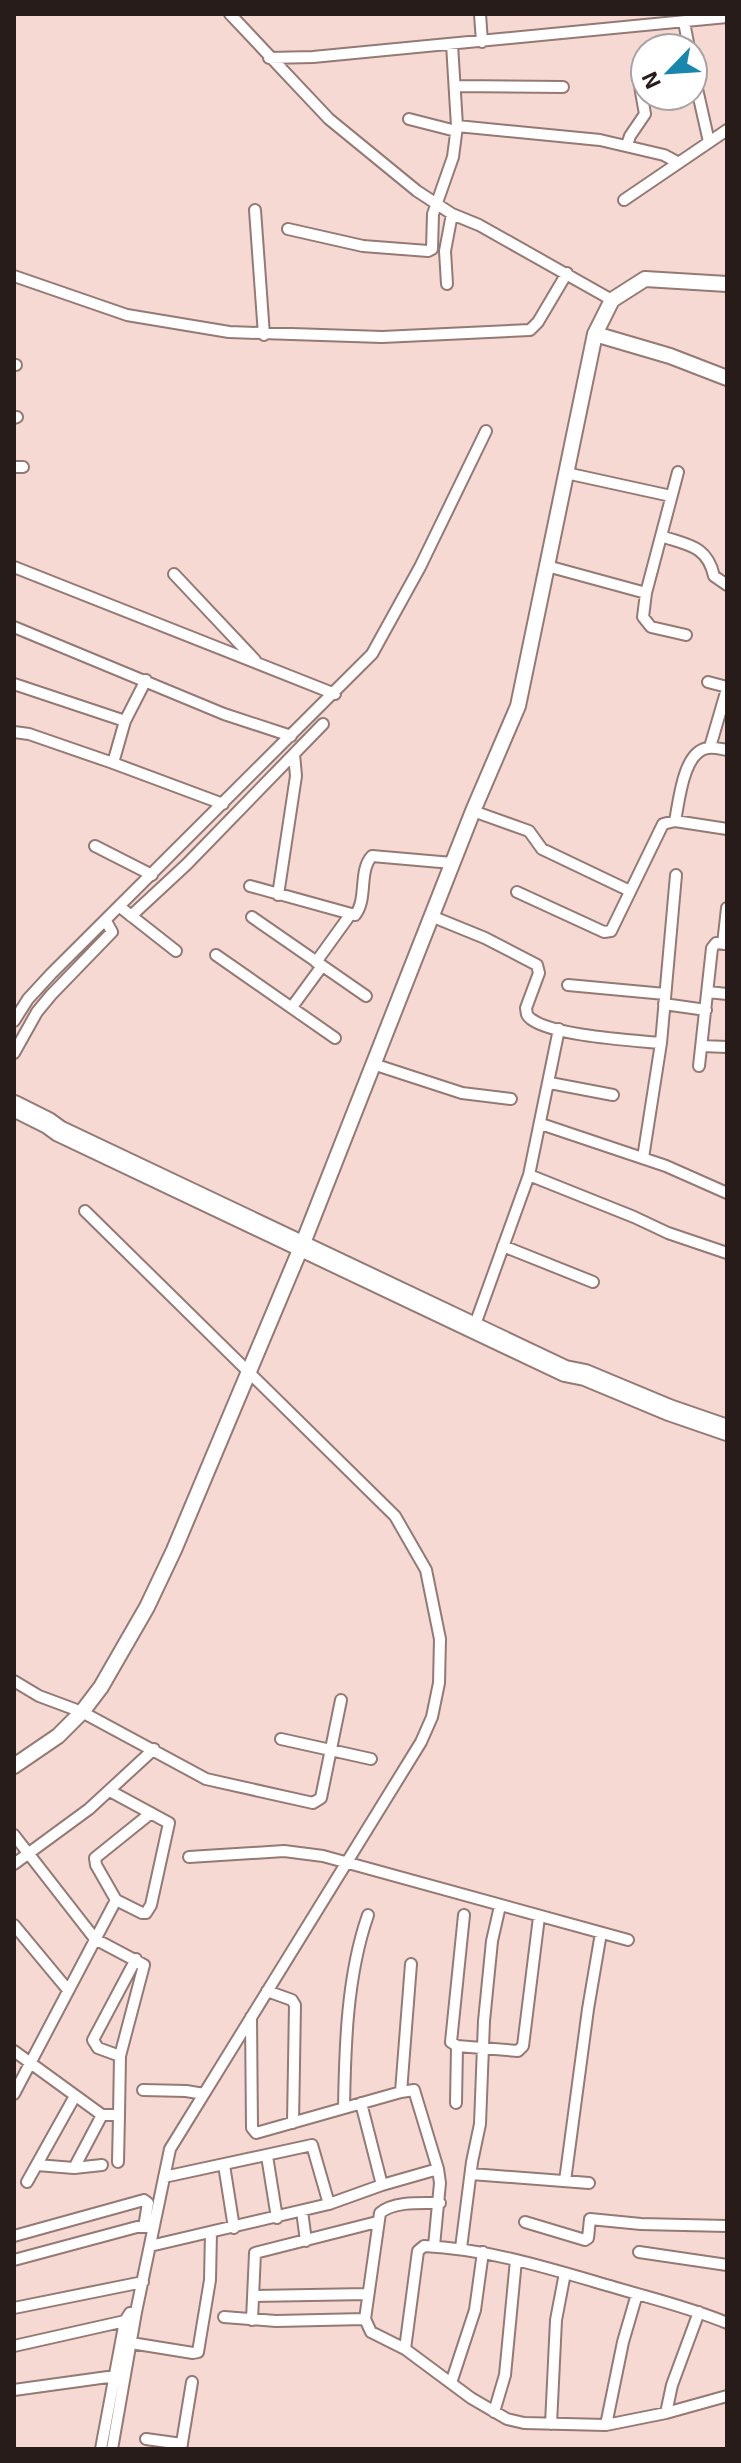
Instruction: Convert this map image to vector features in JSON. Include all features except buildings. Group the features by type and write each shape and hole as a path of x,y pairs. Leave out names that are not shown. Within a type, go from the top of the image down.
{"highway":[{"path":"14,1106 59,1131 477,1319 576,1367 585,1375"},
{"path":"303,1242 565,1371 585,1375 727,1430"}],"street":[{"path":"230,14 329,119 436,204 612,300"},
{"path":"480,14 482,42"},
{"path":"269,58 482,42 663,19 684,22 705,17 727,17"},
{"path":"684,22 686,32"},
{"path":"288,229 376,248 431,251 436,204 453,157 456,129 452,44"},
{"path":"455,86 563,87"},
{"path":"627,145 645,112"},
{"path":"702,112 709,142"},
{"path":"409,119 456,129 579,137 627,145 664,155 677,162"},
{"path":"624,200 727,130"},
{"path":"255,210 264,335"},
{"path":"447,284 445,251 452,214"},
{"path":"14,276 127,315 229,332 382,337 530,330 567,273"},
{"path":"14,1766 58,1736 82,1712 123,1650 164,1573 303,1242 452,863 518,706 595,334 612,300 645,279 727,284"},
{"path":"595,334 670,356 727,378"},
{"path":"14,1021 28,999 51,974 372,654 486,431"},
{"path":"678,472 643,611 651,627 686,635"},
{"path":"566,473 671,496"},
{"path":"661,536 699,549 711,562 714,576 727,585"},
{"path":"547,566 646,593"},
{"path":"14,567 335,694"},
{"path":"174,574 256,662"},
{"path":"14,627 224,714 291,736"},
{"path":"113,763 125,721 146,680"},
{"path":"708,682 727,688 710,747"},
{"path":"14,684 125,721"},
{"path":"131,916 187,864 323,724"},
{"path":"14,732 29,734 223,804"},
{"path":"675,821 687,768 699,752 710,747 727,750"},
{"path":"278,895 296,776 294,754"},
{"path":"473,811 529,831 542,849 630,891"},
{"path":"517,892 608,932 663,824 675,821 727,829"},
{"path":"95,846 152,875"},
{"path":"250,886 355,915 361,906 367,862 372,856 452,863"},
{"path":"643,1158 661,1043 676,875"},
{"path":"120,907 176,951"},
{"path":"699,1066 713,944 725,944 727,908"},
{"path":"292,1007 350,915"},
{"path":"431,916 485,938 537,965 539,973 526,1013 532,1020 559,1029 661,1043"},
{"path":"252,917 366,996"},
{"path":"14,1053 44,1003 112,932 106,921"},
{"path":"216,955 335,1038"},
{"path":"568,985 665,999 706,1010"},
{"path":"708,992 727,994"},
{"path":"477,1319 529,1175 559,1029"},
{"path":"702,1046 727,1047"},
{"path":"373,1064 462,1093 511,1099"},
{"path":"550,1083 613,1095"},
{"path":"541,1124 643,1158 727,1193"},
{"path":"529,1175 668,1233 727,1253"},
{"path":"85,1211 395,1516 426,1570 440,1639 439,1683 432,1717 421,1742 170,2149 149,2227"},
{"path":"503,1246 593,1282"},
{"path":"14,1681 39,1696 82,1712 219,1784 313,1803 321,1798 341,1700"},
{"path":"281,1739 371,1759"},
{"path":"14,1864 110,1791 154,1749"},
{"path":"110,1791 167,1820 170,1828 151,1905 146,1913 142,1913 116,1900 95,1858 151,1813"},
{"path":"14,1835 95,1939 142,1962 144,1968 120,2056 118,2162"},
{"path":"189,1857 284,1851 323,1856 628,1940"},
{"path":"14,2094 116,1900"},
{"path":"461,2248 480,2124 481,2048 492,1941 500,1906"},
{"path":"344,2108 354,1970 368,1915"},
{"path":"464,1915 451,2040 453,2045 481,2048 523,2049 539,1917"},
{"path":"15,1929 68,1990"},
{"path":"565,2181 601,1933"},
{"path":"120,2056 98,2048 93,2040 136,1959"},
{"path":"401,2092 411,1964"},
{"path":"267,1991 292,2000 295,2005 293,2123"},
{"path":"251,2017 253,2132 259,2133 411,2089 415,2093 438,2169 440,2203 434,2246"},
{"path":"456,2103 457,2046"},
{"path":"14,2051 102,2115 119,2115"},
{"path":"143,2090 204,2094"},
{"path":"27,2182 75,2096"},
{"path":"361,2103 382,2185"},
{"path":"74,2168 102,2115"},
{"path":"164,2177 312,2145 329,2204"},
{"path":"267,2156 277,2218"},
{"path":"37,2165 74,2168 102,2165"},
{"path":"224,2165 234,2228"},
{"path":"150,2246 277,2218 438,2169"},
{"path":"471,2174 589,2183"},
{"path":"14,2236 144,2200 148,2203 150,2246 112,2449"},
{"path":"440,2203 382,2210 377,2222 367,2294 365,2319 371,2332 405,2349 494,2412 524,2423 606,2425 727,2396"},
{"path":"302,2211 306,2241"},
{"path":"525,2222 585,2240 588,2238 590,2219 727,2226"},
{"path":"252,2320 255,2253 377,2222"},
{"path":"14,2260 149,2227"},
{"path":"131,2343 198,2352 210,2280 211,2232"},
{"path":"405,2349 418,2251 424,2246 461,2248 516,2260 699,2312 727,2323"},
{"path":"451,2383 475,2310 483,2252"},
{"path":"639,2252 727,2265"},
{"path":"494,2412 505,2375 516,2260"},
{"path":"551,2424 556,2320 565,2273"},
{"path":"14,2308 143,2282"},
{"path":"253,2296 367,2294"},
{"path":"606,2425 623,2342 637,2294"},
{"path":"101,2449 125,2321 130,2313 136,2312"},
{"path":"666,2413 672,2385 699,2312"},
{"path":"224,2317 252,2320 365,2319"},
{"path":"14,2346 125,2321"},
{"path":"14,2390 115,2376"},
{"path":"146,2439 182,2447 192,2382"}]}
